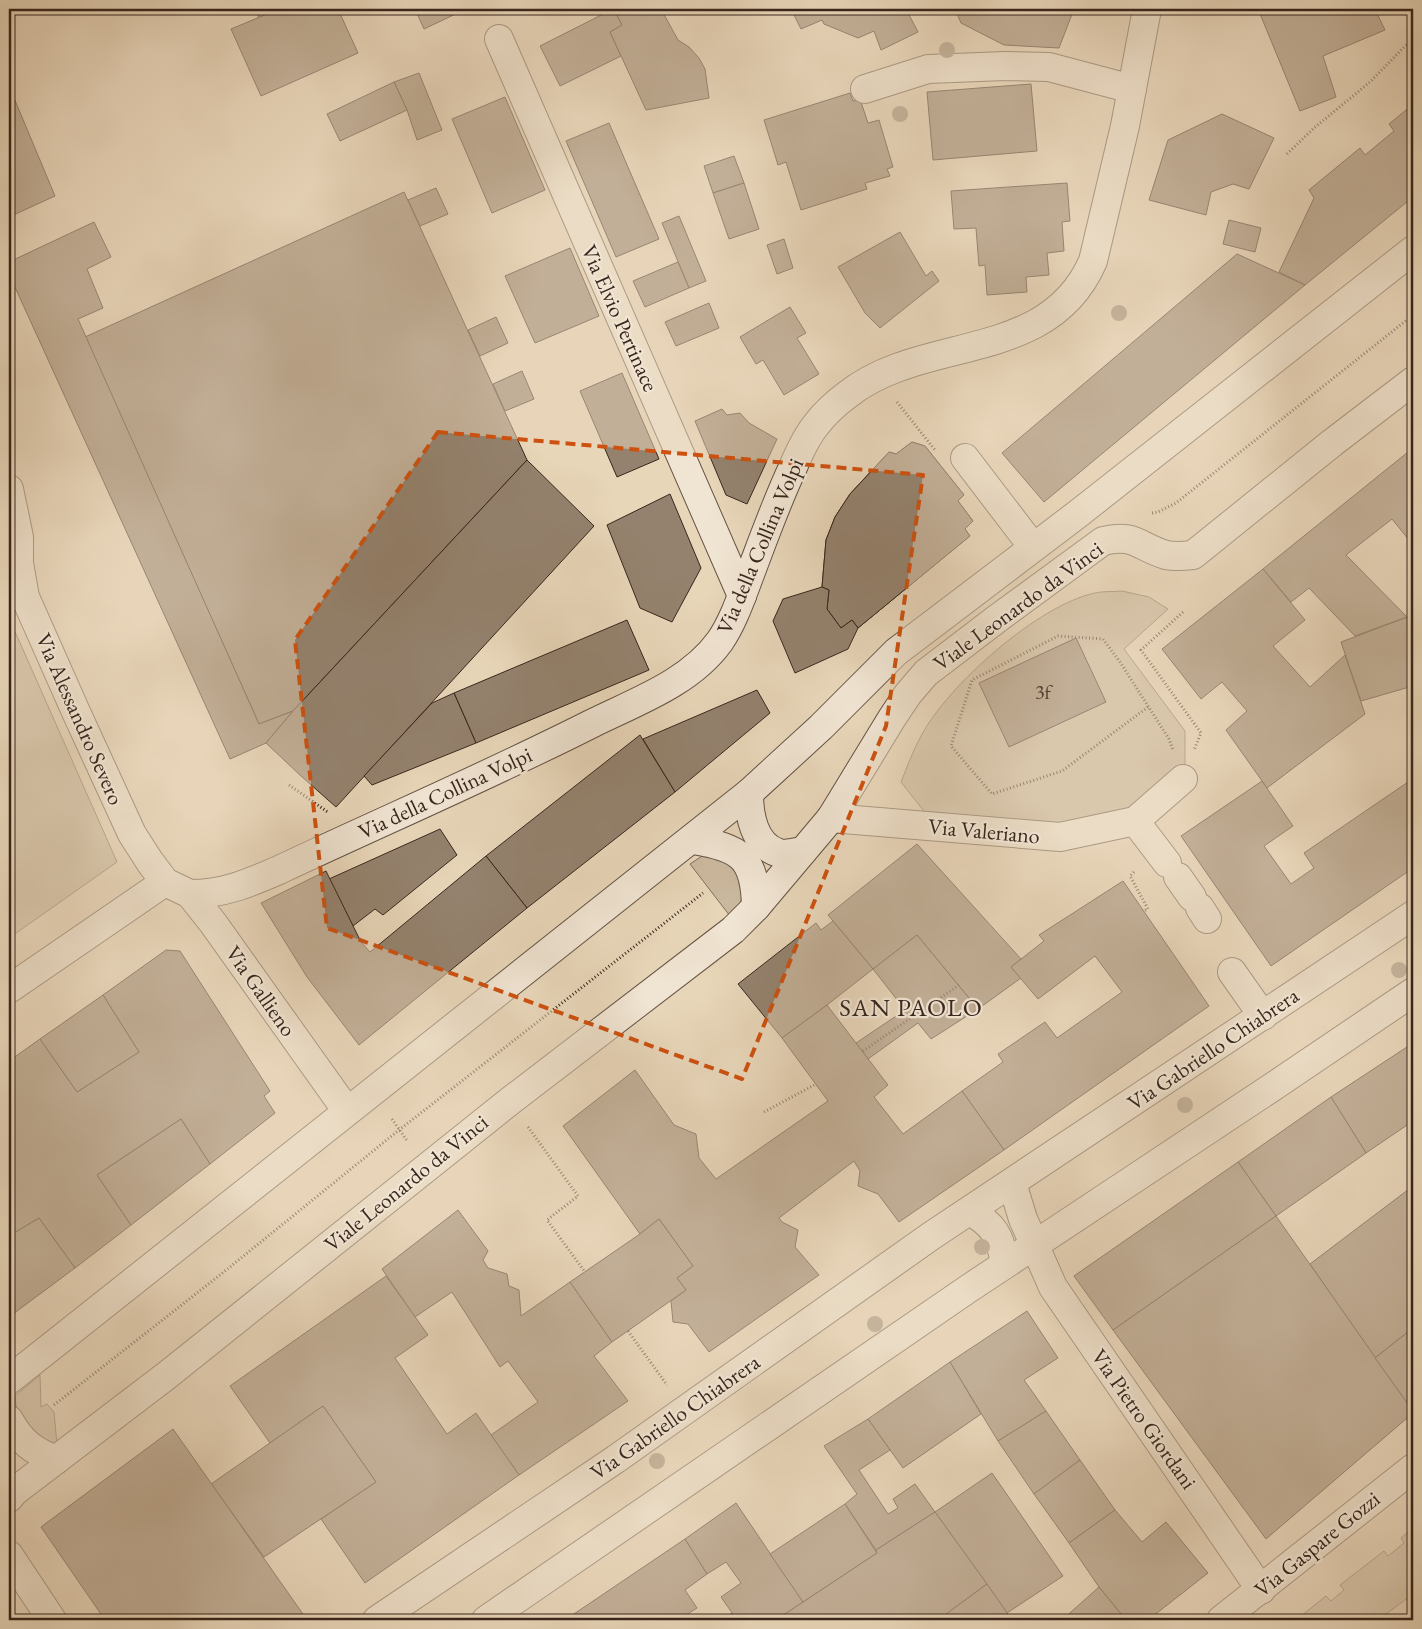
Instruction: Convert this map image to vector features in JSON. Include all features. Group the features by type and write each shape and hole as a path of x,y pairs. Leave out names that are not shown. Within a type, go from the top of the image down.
{"street":[{"name":"Via della Collina Volpi","path":"190,894 219,892 249,883 540,750 668,686 697,665 718,644 725,633 742,596 782,490 815,426 831,408 850,392 876,376 939,355 1008,337 1033,326 1058,308 1085,278 1093,261 1125,126 1147,9"},
{"name":"Via Elvio Pertinace","path":"499,39 742,596"},
{"path":"865,89 928,69 1005,66 1049,67 1132,89"},
{"name":"Viale Leonardo da Vinci","path":"9,1380 347,1111 693,840 750,793 821,727 896,652 1087,507 1413,250"},
{"name":"Viale Leonardo da Vinci","path":"9,1498 15,1491 166,1376 510,1100 733,930 756,908 831,818 892,718 908,694 926,673 1103,541 1128,538 1164,554 1176,556 1193,555 1332,443 1413,381"},
{"name":"Viale Leonardo da Vinci","path":"965,458 1033,547"},
{"name":"Via Alessandro Severo","path":"9,489 19,537 19,563 25,597 132,834 165,882"},
{"name":"Via Valeriano","path":"831,818 1060,837 1135,821 1183,779"},
{"path":"750,793 750,815 761,839 780,853 803,851"},
{"path":"1135,821 1189,893"},
{"path":"693,840 722,845 735,851 741,857 751,871 756,908"},
{"path":"9,990 165,882"},
{"name":"Via Gallieno","path":"165,882 190,894 213,923 347,1111"},
{"name":"Via Gabriello Chiabrera","path":"377,1620 616,1459 931,1236 1413,915"},
{"path":"1232,972 1264,1016"},
{"path":"486,1620 1005,1263 1266,1092 1413,992"},
{"path":"1012,1183 1023,1219 1035,1244"},
{"path":"970,1211 984,1219 992,1227 998,1238 1005,1263"},
{"name":"Via Pietro Giordani","path":"1035,1244 1053,1287 1260,1590"},
{"path":"13,1428 19,1437 33,1449 56,1460"},
{"name":"Via Gaspare Gozzi","path":"1221,1620 1413,1468"},
{"path":"9,1555 52,1620"}],"path":[{"path":"1287,154 1314,128 1370,82 1413,38"},
{"path":"1150,513 1158,512 1176,503 1413,315"},
{"path":"895,400 917,428"},
{"path":"1183,612 1141,650 1201,733 1183,779"},
{"path":"1148,707 1062,772 992,794 951,746 972,680 1058,636 1103,639 1120,662 1169,739"},
{"path":"289,785 334,817"},
{"path":"54,1405 226,1270 399,1130 703,893"},
{"path":"863,1051 959,985"},
{"path":"764,1112 816,1084"},
{"path":"392,1119 408,1142"},
{"path":"549,1156 578,1196 547,1220 585,1272"},
{"path":"628,1330 686,1410"}],"highlighted area":[{"path":"438,432 923,475 886,726 742,1079 327,928 295,640"}],"shaded area":[{"path":"1122,591 1149,597 1168,609 1124,649 1185,731 1185,764 1135,814 1050,824 927,815 901,782 921,736 952,694 997,650 1022,630 1048,613 1072,600 1095,593"},
{"path":"9,618 117,862 9,938"},
{"path":"714,855 738,868 742,888 741,900 736,911 730,916 690,864 702,856"},
{"path":"40,1375 41,1407 47,1404 54,1412 57,1445 44,1443 19,1416 16,1405 15,1396"},
{"path":"1413,1528 1413,1594 1378,1620 1296,1620 1326,1596 1331,1601 1344,1590 1340,1585 1384,1551 1388,1556 1404,1543 1401,1538"}],"building":[{"path":"254,9 279,9 259,18"},
{"path":"279,9 338,9 358,53 261,96 231,29"},
{"path":"415,9 463,9 424,29"},
{"path":"613,9 622,25 610,32 621,56 560,86 540,46"},
{"path":"614,9 661,9 678,40 689,47 699,58 705,69 709,98 646,110 610,32 622,25"},
{"path":"791,9 906,9 918,32 881,50 874,31 858,38 824,24 822,20 801,29"},
{"path":"955,9 1074,9 1059,48 1004,45 961,23"},
{"path":"1258,9 1375,9 1385,30 1323,56 1336,97 1300,111"},
{"path":"419,73 442,130 417,140 407,110 394,82"},
{"path":"394,82 407,110 340,141 327,114"},
{"path":"1031,84 1037,151 933,160 927,92"},
{"path":"9,86 55,196 9,217"},
{"path":"850,93 853,101 860,99 868,123 879,120 893,167 887,169 890,176 865,183 867,189 801,210 786,162 778,165 764,120"},
{"path":"505,97 545,190 492,213 452,119"},
{"path":"1411,106 1413,109 1413,197 1305,285 1279,272 1314,198 1309,190 1360,148 1365,155 1394,131 1389,124"},
{"path":"1222,114 1274,138 1249,189 1233,184 1211,192 1206,215 1149,200 1168,140"},
{"path":"609,123 659,239 616,257 566,141"},
{"path":"734,156 744,183 713,193 704,166"},
{"path":"744,183 759,229 729,239 713,193"},
{"path":"1067,183 1070,221 1062,222 1064,251 1047,253 1049,275 1026,277 1027,292 987,295 985,265 979,266 976,228 954,229 951,191"},
{"path":"436,188 448,214 420,226 408,200"},
{"path":"404,192 527,460 293,711 259,724 85,337"},
{"path":"679,216 706,281 689,288 662,223"},
{"path":"1229,220 1261,228 1255,252 1223,244"},
{"path":"94,222 111,257 87,269 103,308 78,319 259,724 293,711 266,743 230,759 9,274 9,262"},
{"path":"900,232 926,276 932,271 939,281 880,328 865,313 838,267"},
{"path":"784,239 793,268 777,274 767,245"},
{"path":"570,248 599,316 535,343 505,276"},
{"path":"1237,254 1305,285 1044,502 1002,453"},
{"path":"678,262 689,288 645,307 633,281"},
{"path":"709,303 719,328 676,346 665,322"},
{"path":"790,307 806,333 797,338 819,374 784,395 763,360 756,364 740,337"},
{"path":"496,317 508,343 480,356 468,330"},
{"path":"522,371 534,399 505,411 493,384"},
{"path":"622,373 659,459 617,477 580,391"},
{"path":"722,409 727,415 740,413 749,423 777,439 747,504 726,495 695,421"},
{"path":"912,442 925,446 964,495 958,501 973,521 965,529 970,536 858,628 852,620 841,628 827,609 829,590 822,587 826,540 835,517 850,494 889,452 896,454","holes":["894,512 908,526 894,539 881,524"]},
{"path":"912,442 925,446 964,495 958,501 973,521 965,529 970,536 858,628 852,620 841,628 827,609 829,590 822,587 826,540 835,517 850,494 889,452 896,454"},
{"path":"1413,448 1413,545 1392,519 1346,555 1407,617 1355,636 1309,588 1291,602 1263,569"},
{"path":"527,460 594,526 336,807 266,743 293,711"},
{"path":"670,494 701,568 672,622 640,608 607,525"},
{"path":"1263,569 1305,620 1273,646 1310,687 1345,655 1365,714 1267,788 1226,730 1247,711 1222,682 1201,699 1162,649"},
{"path":"822,587 829,590 827,609 841,628 852,620 858,628 848,649 795,673 773,621 783,599"},
{"path":"1413,615 1413,686 1361,701 1341,642"},
{"path":"627,620 649,670 476,743 454,693"},
{"path":"1076,638 1106,702 1009,747 979,683"},
{"path":"757,690 770,713 675,792 643,739"},
{"path":"454,693 476,743 372,785 364,776 432,703"},
{"path":"640,735 675,792 527,908 486,856"},
{"path":"1262,781 1293,826 1264,846 1291,884 1314,868 1304,853 1408,782 1413,790 1413,868 1271,966 1181,836"},
{"path":"440,829 457,855 383,915 375,909 353,926 329,879"},
{"path":"917,844 1021,959 1011,967 1021,978 978,1009 917,935 873,969 828,915"},
{"path":"486,856 527,908 359,1045 307,977 261,903 326,871 361,942 370,952"},
{"path":"1123,881 1209,1006 1004,1150 962,1091 1003,1062 998,1054 1045,1022 1057,1038 1122,992 1095,956 1038,999 1011,967 1044,941 1039,935"},
{"path":"833,921 873,969 782,1038 738,984 816,923 821,930"},
{"path":"917,935 978,1009 931,1039 918,1023 868,1059 856,1043 905,1010 873,969"},
{"path":"166,950 180,951 270,1091 264,1096 275,1113 210,1164 181,1119 97,1175 131,1225 75,1268 39,1218 9,1236 9,1061 40,1039 77,1092 139,1052 103,995"},
{"path":"103,995 139,1052 77,1092 40,1039"},
{"path":"827,1005 888,1085 874,1097 903,1134 962,1091 1004,1150 899,1222 878,1194 858,1186 860,1171 854,1161 779,1218 782,1222 798,1230 795,1247 819,1275 709,1352 688,1324 673,1322 671,1301 686,1290 677,1278 693,1266 659,1219 640,1234 563,1126 635,1070 674,1125 696,1134 699,1158 716,1179 828,1101 782,1038"},
{"path":"1413,1043 1413,1121 1366,1153 1331,1097"},
{"path":"1331,1097 1366,1153 1276,1216 1238,1162"},
{"path":"181,1119 210,1164 131,1225 97,1175"},
{"path":"1238,1162 1276,1216 1113,1330 1074,1276"},
{"path":"1413,1186 1413,1328 1375,1358 1310,1264"},
{"path":"458,1210 488,1251 483,1260 488,1268 507,1274 509,1286 519,1290 521,1316 570,1282 612,1342 594,1356 628,1401 519,1475 491,1435 538,1402 508,1361 500,1367 452,1292 415,1317 382,1269"},
{"path":"1276,1216 1413,1413 1266,1539 1113,1330"},
{"path":"39,1218 75,1268 9,1317 9,1236"},
{"path":"659,1219 693,1266 677,1278 686,1290 612,1342 570,1282"},
{"path":"386,1276 428,1335 395,1358 447,1434 476,1413 519,1475 365,1583 321,1519 376,1482 323,1406 270,1443 230,1386"},
{"path":"1027,1311 1058,1358 1024,1380 1046,1411 998,1441 950,1362"},
{"path":"1413,1328 1413,1411 1375,1358"},
{"path":"950,1362 981,1414 903,1468 868,1419"},
{"path":"323,1406 376,1482 264,1557 211,1484"},
{"path":"1046,1411 1080,1460 1034,1494 998,1441"},
{"path":"868,1419 890,1450 859,1470 888,1514 898,1508 893,1499 915,1484 935,1512 876,1550 845,1504 857,1494 824,1446"},
{"path":"173,1429 305,1617 301,1620 105,1620 41,1527"},
{"path":"1080,1460 1115,1510 1069,1543 1034,1494"},
{"path":"992,1473 1063,1576 1007,1613 935,1512"},
{"path":"736,1503 803,1602 776,1620 737,1620 721,1597 741,1583 726,1562 707,1574 685,1539"},
{"path":"845,1504 877,1553 803,1602 770,1554"},
{"path":"1115,1510 1142,1542 1166,1522 1208,1573 1148,1620 1126,1620 1099,1587 1069,1543"},
{"path":"935,1512 987,1584 938,1620 776,1620 877,1553 876,1550"},
{"path":"685,1539 707,1574 685,1590 697,1608 678,1620 565,1620"},
{"path":"987,1584 1012,1620 938,1620"},
{"path":"1099,1587 1126,1620 1062,1620"},
{"path":"732,1613 737,1620 722,1620"}],"district":[{"name":"SAN PAOLO","path":"911,1007"}]}
